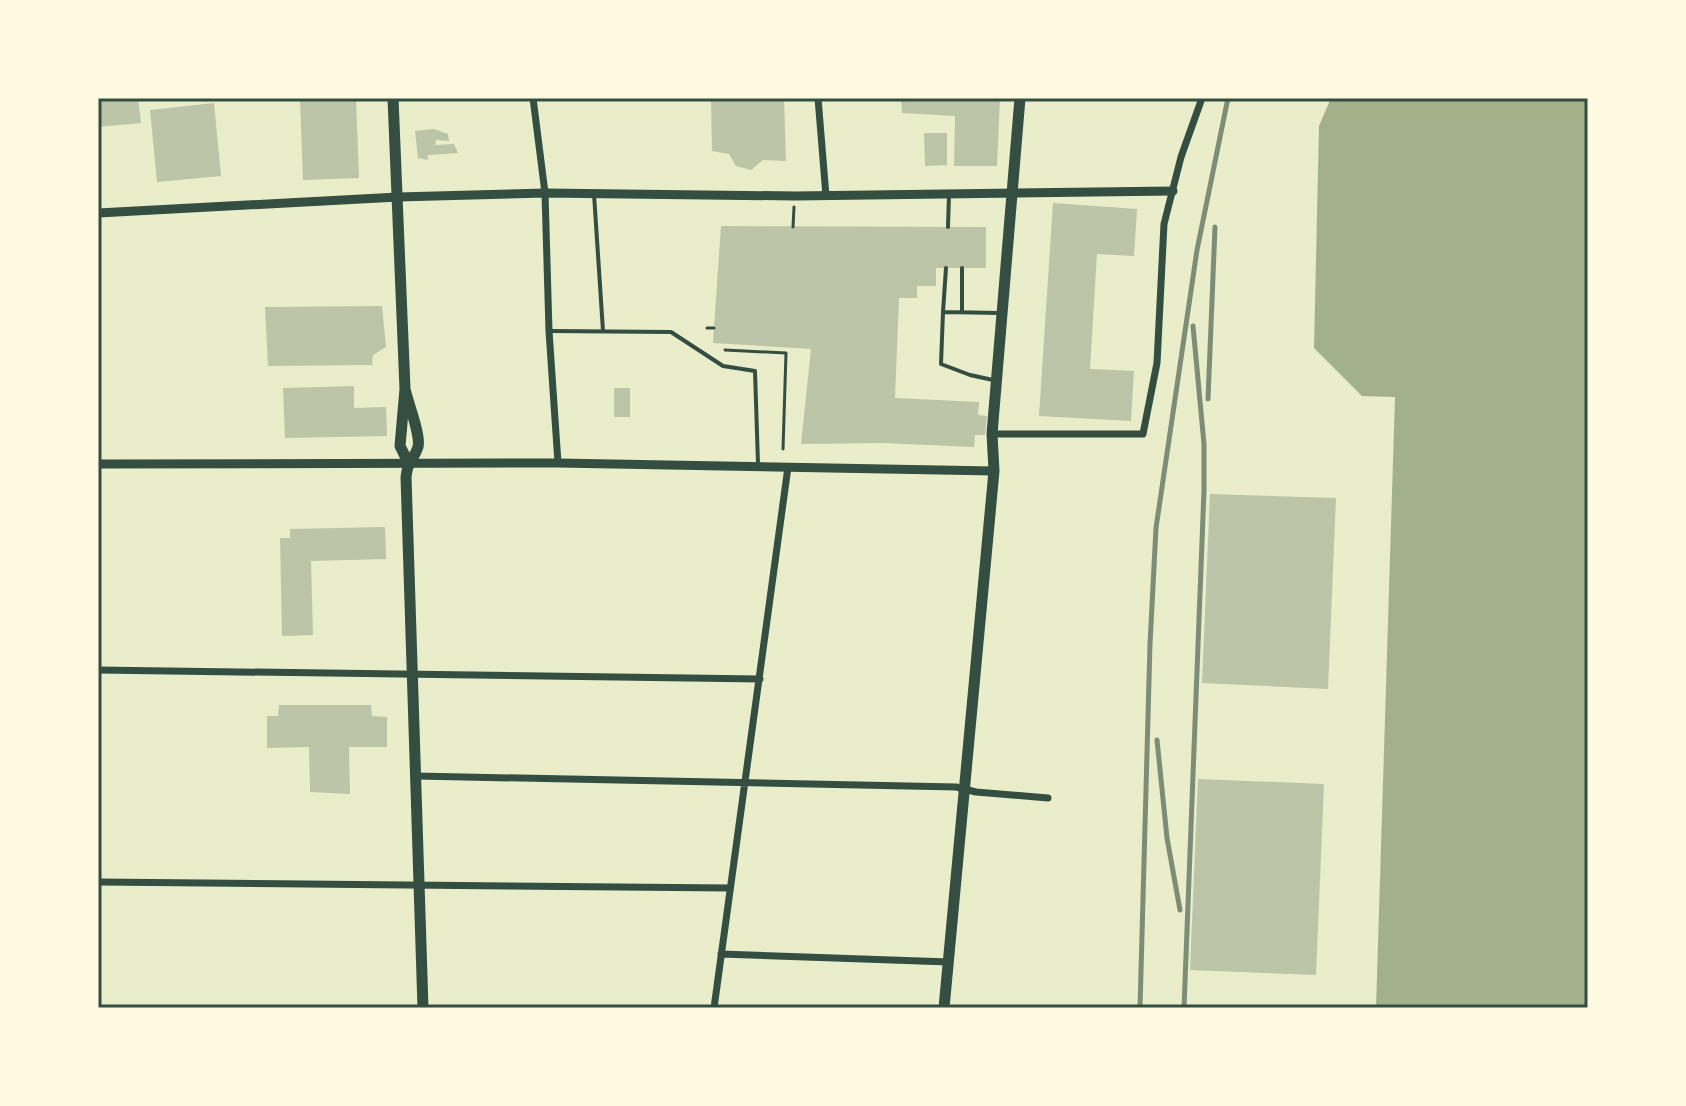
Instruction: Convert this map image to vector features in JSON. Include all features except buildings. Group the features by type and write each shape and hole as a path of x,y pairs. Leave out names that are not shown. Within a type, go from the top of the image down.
{"main road":[{"path":"393,98 405,389 400,446 408,462 423,1008"},
{"path":"944,1008 994,471 992,434 1020,98"},
{"path":"405,389 418,436 418,446 408,462"}],"street":[{"path":"533,98 545,193 549,331 558,463"},
{"path":"818,98 826,196"},
{"path":"992,434 1143,434 1157,363 1164,224 1202,98"},
{"path":"98,213 398,197 545,193 826,196 1173,191"},
{"path":"98,464 558,463 994,471"},
{"path":"714,1008 788,467"},
{"path":"98,670 760,679"},
{"path":"416,776 745,781 966,789 1048,798"},
{"path":"98,882 729,888"},
{"path":"721,954 949,962"}],"lane":[{"path":"948,227 949,193"},
{"path":"594,194 603,331"},
{"path":"946,268 941,364 970,375 997,380"},
{"path":"962,268 962,312"},
{"path":"943,312 1002,313"},
{"path":"549,331 671,332 723,366 755,371 758,466"}],"path":[{"path":"793,227 795,196"},
{"path":"707,328 714,328"},
{"path":"725,350 786,350 783,449"}],"shaded area":[{"path":"1331,98 1588,98 1588,1008 1376,1008 1395,397 1362,396 1314,348 1319,126"}],"railway":[{"path":"1140,1008 1156,528 1197,250 1228,98"},
{"path":"1208,399 1215,227"},
{"path":"1184,1008 1204,490 1204,444 1193,326"},
{"path":"1157,740 1167,838 1180,910"}]}
